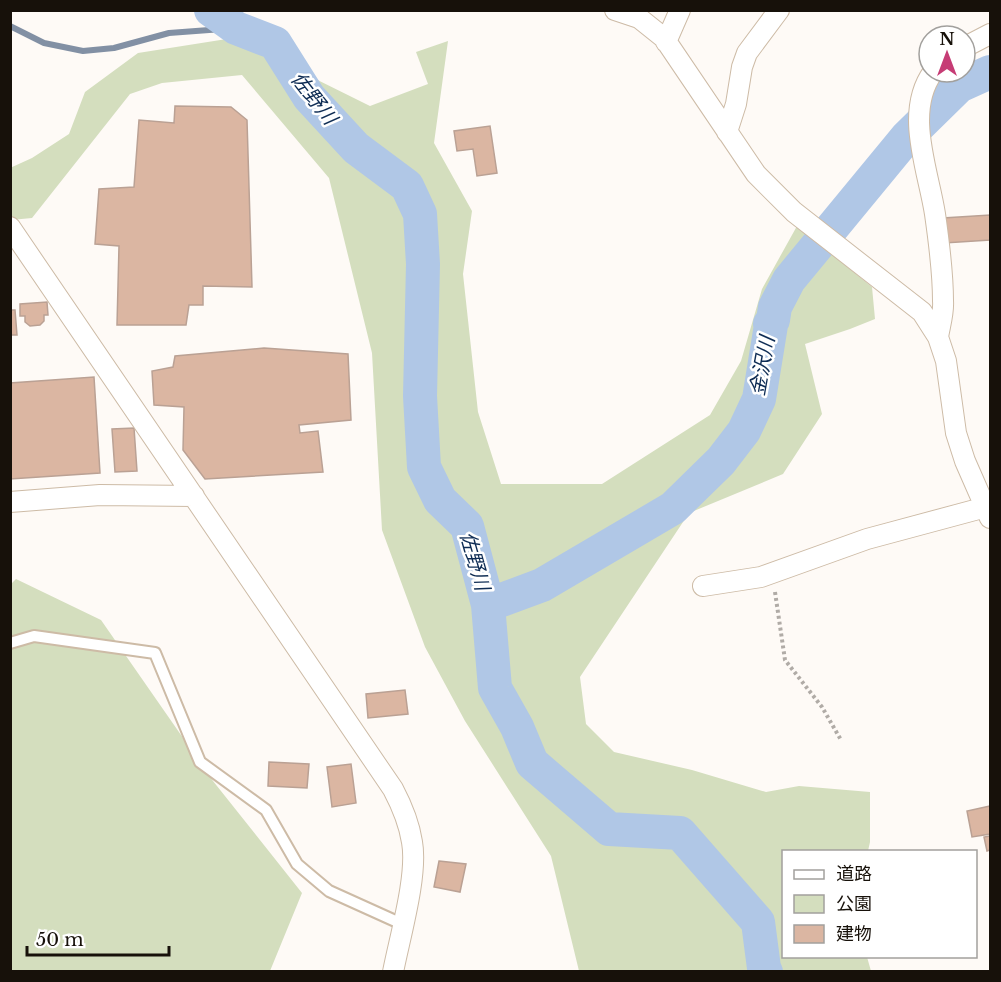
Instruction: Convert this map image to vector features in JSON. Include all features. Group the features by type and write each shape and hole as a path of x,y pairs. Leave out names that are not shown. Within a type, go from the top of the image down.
{"street":[{"path":"615,10 639,18 666,42 756,174 794,212 922,312 938,337 946,361 956,434 988,513 867,540 761,577 703,586"},
{"path":"666,42 680,10"},
{"path":"727,132 736,104 742,67 747,53 779,10"},
{"path":"926,84 922,91 919,107 921,137 935,215 944,302 938,337"},
{"path":"10,227 393,789 406,815 413,844 411,880 393,972"},
{"path":"10,502 100,495 194,496"}],"lane":[{"path":"10,643 34,636 154,653 200,762 266,810 297,864 329,891 402,924"}],"path":[{"path":"772,573 785,660 822,707 842,740"}],"green space":[{"path":"233,38 370,106 428,84 416,52 448,41 434,143 472,211 463,274 478,412 501,484 602,484 710,415 741,361 762,289 797,226 872,287 875,319 805,344 822,414 783,474 689,513 580,677 586,724 614,752 692,770 766,792 799,786 870,792 868,850 782,850 782,958 867,958 871,971 579,971 551,856 465,721 425,647 382,530 372,353 329,178 242,75 162,83 130,94 32,218 11,220 10,168 32,158 69,134 85,92 138,53"},
{"path":"16,579 101,620 213,781 302,893 270,971 11,971 10,585"}],"building":[{"path":"175,106 231,107 247,120 252,287 203,286 203,305 189,305 186,325 117,325 119,246 95,244 99,189 134,187 139,120 174,123"},
{"path":"490,126 497,173 477,176 473,149 457,151 454,131"},
{"path":"990,215 990,240 944,243 943,218"},
{"path":"47,302 48,315 44,315 44,321 40,325 30,326 25,322 25,316 20,316 20,304"},
{"path":"10,310 15,310 17,335 10,335"},
{"path":"264,348 348,354 351,420 299,425 300,433 318,431 323,472 205,479 183,450 184,407 154,405 152,371 173,367 175,356"},
{"path":"94,377 100,473 10,479 10,383"},
{"path":"134,428 137,471 115,472 112,429"},
{"path":"405,690 408,714 368,718 366,694"},
{"path":"269,762 309,764 307,788 268,786"},
{"path":"351,764 356,803 332,807 327,767"},
{"path":"990,806 990,834 972,837 967,811"},
{"path":"990,836 990,850 987,851 984,837"},
{"path":"439,861 466,864 460,892 434,887"}],"waterway":[{"name":"佐野川","path":"211,10 236,28 275,43 309,97 356,148 407,186 420,214 423,264 420,396 424,467 440,500 467,526 488,605 495,688 517,727 532,763 609,829 680,833 758,922 766,972"},
{"path":"10,26 44,43 83,51 114,48 169,33 236,28"},
{"name":"金沢川","path":"488,605 542,585 673,508 721,461 744,431 759,399 770,324 775,307 789,280 906,138 959,86 990,72"}]}
